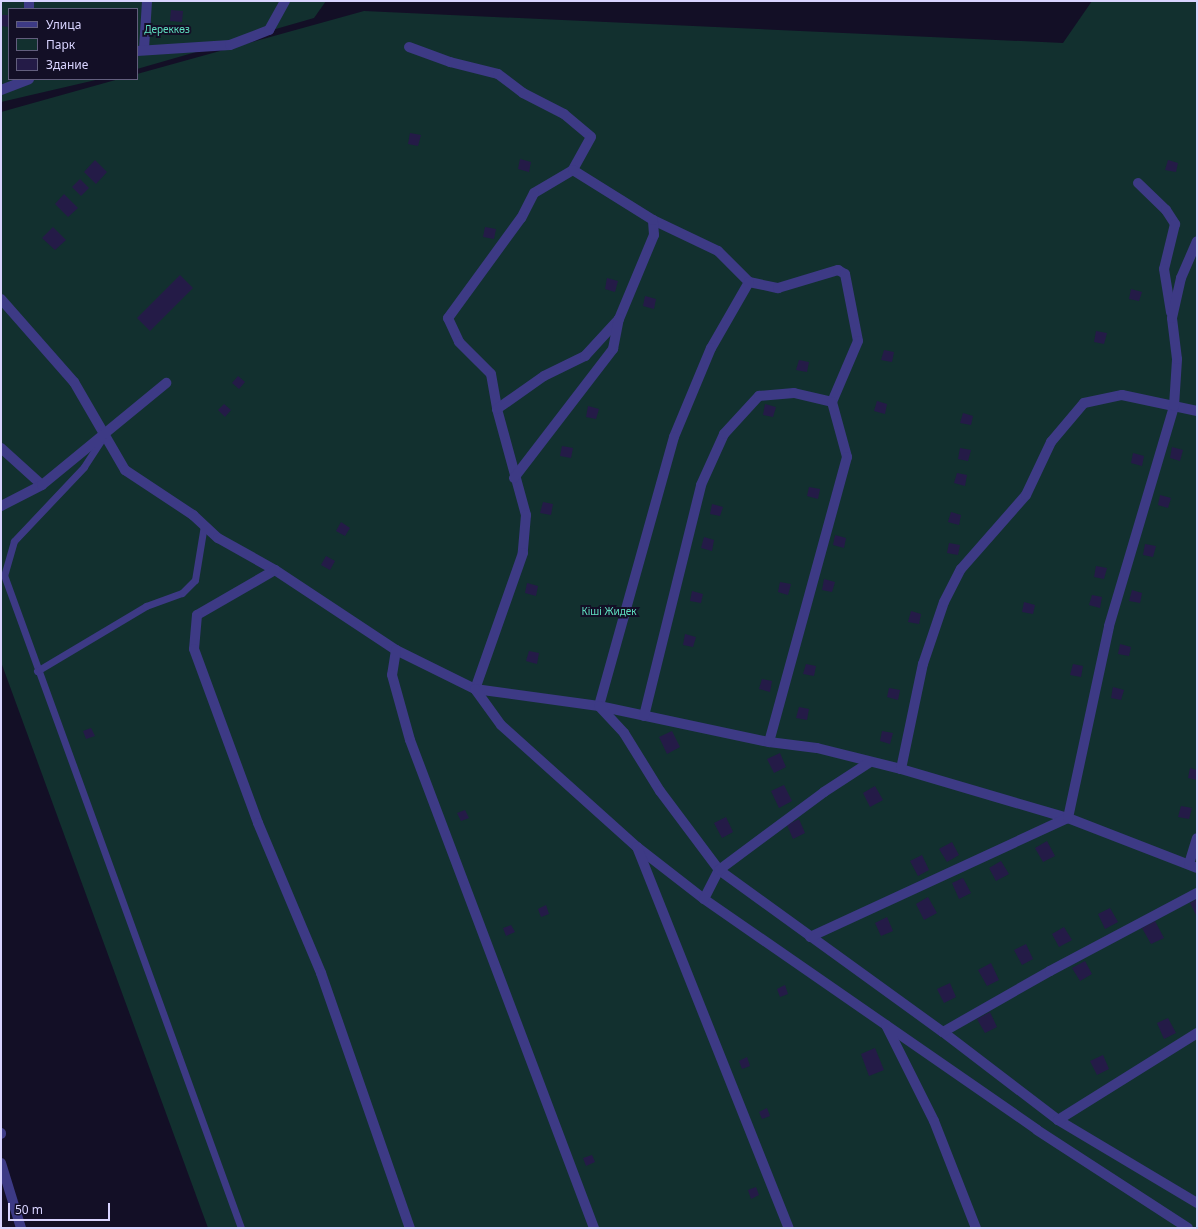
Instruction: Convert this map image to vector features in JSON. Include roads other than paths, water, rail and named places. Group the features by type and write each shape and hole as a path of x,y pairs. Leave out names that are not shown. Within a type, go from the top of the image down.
{"street":[{"path":"147,1 140,50 230,45 269,30 285,1"},
{"path":"409,47 450,62 498,74 523,93 564,114 590,137 573,170 534,193 521,218 448,318 459,342 491,374 497,409 514,478 526,515 523,553 476,689"},
{"path":"1,90 26,80"},
{"path":"573,170 653,220 718,251 748,282 778,288 838,270 845,274 858,341 832,402 847,457 769,742"},
{"path":"1068,818 1109,626 1174,406 1177,359 1164,269 1175,224 1166,210 1138,183"},
{"path":"514,478 613,349 619,319 654,235 653,220"},
{"path":"1172,318 1181,278 1197,241"},
{"path":"598,706 674,437 711,348 748,282"},
{"path":"1,299 74,382 105,433 125,470 204,525 218,538 275,570 396,650 476,689 598,706 769,742 817,748 901,769 1068,818 1193,866 1197,838"},
{"path":"497,409 544,376 585,356 619,319"},
{"path":"1,506 42,485 166,383"},
{"path":"644,716 701,485 724,434 759,396 794,393 832,402"},
{"path":"901,769 923,664 944,602 961,569 1026,495 1051,442 1084,403 1122,395 1197,411"},
{"path":"1,448 42,485"},
{"path":"275,570 197,615 194,649 258,823 321,973 410,1228"},
{"path":"396,650 392,674 410,740 594,1228"},
{"path":"476,689 501,725 637,847 704,899 1050,1139 1188,1228"},
{"path":"598,706 624,733 660,791 719,870 943,1032 1058,1120 1196,1201"},
{"path":"704,899 719,870 824,792 870,762"},
{"path":"810,937 1068,818"},
{"path":"637,847 789,1228"},
{"path":"943,1032 1050,971 1197,893"},
{"path":"885,1024 934,1121 976,1228"},
{"path":"1058,1120 1197,1033"},
{"path":"1,1164 20,1228"}],"lane":[{"path":"105,433 84,467 14,541 4,575 37,671 241,1228"},
{"path":"37,671 146,606 182,593 195,580 204,525"}],"park label":[{"name":"Дереккөз","path":"167,30"},
{"name":"Кіші Жидек","path":"609,612"}]}
